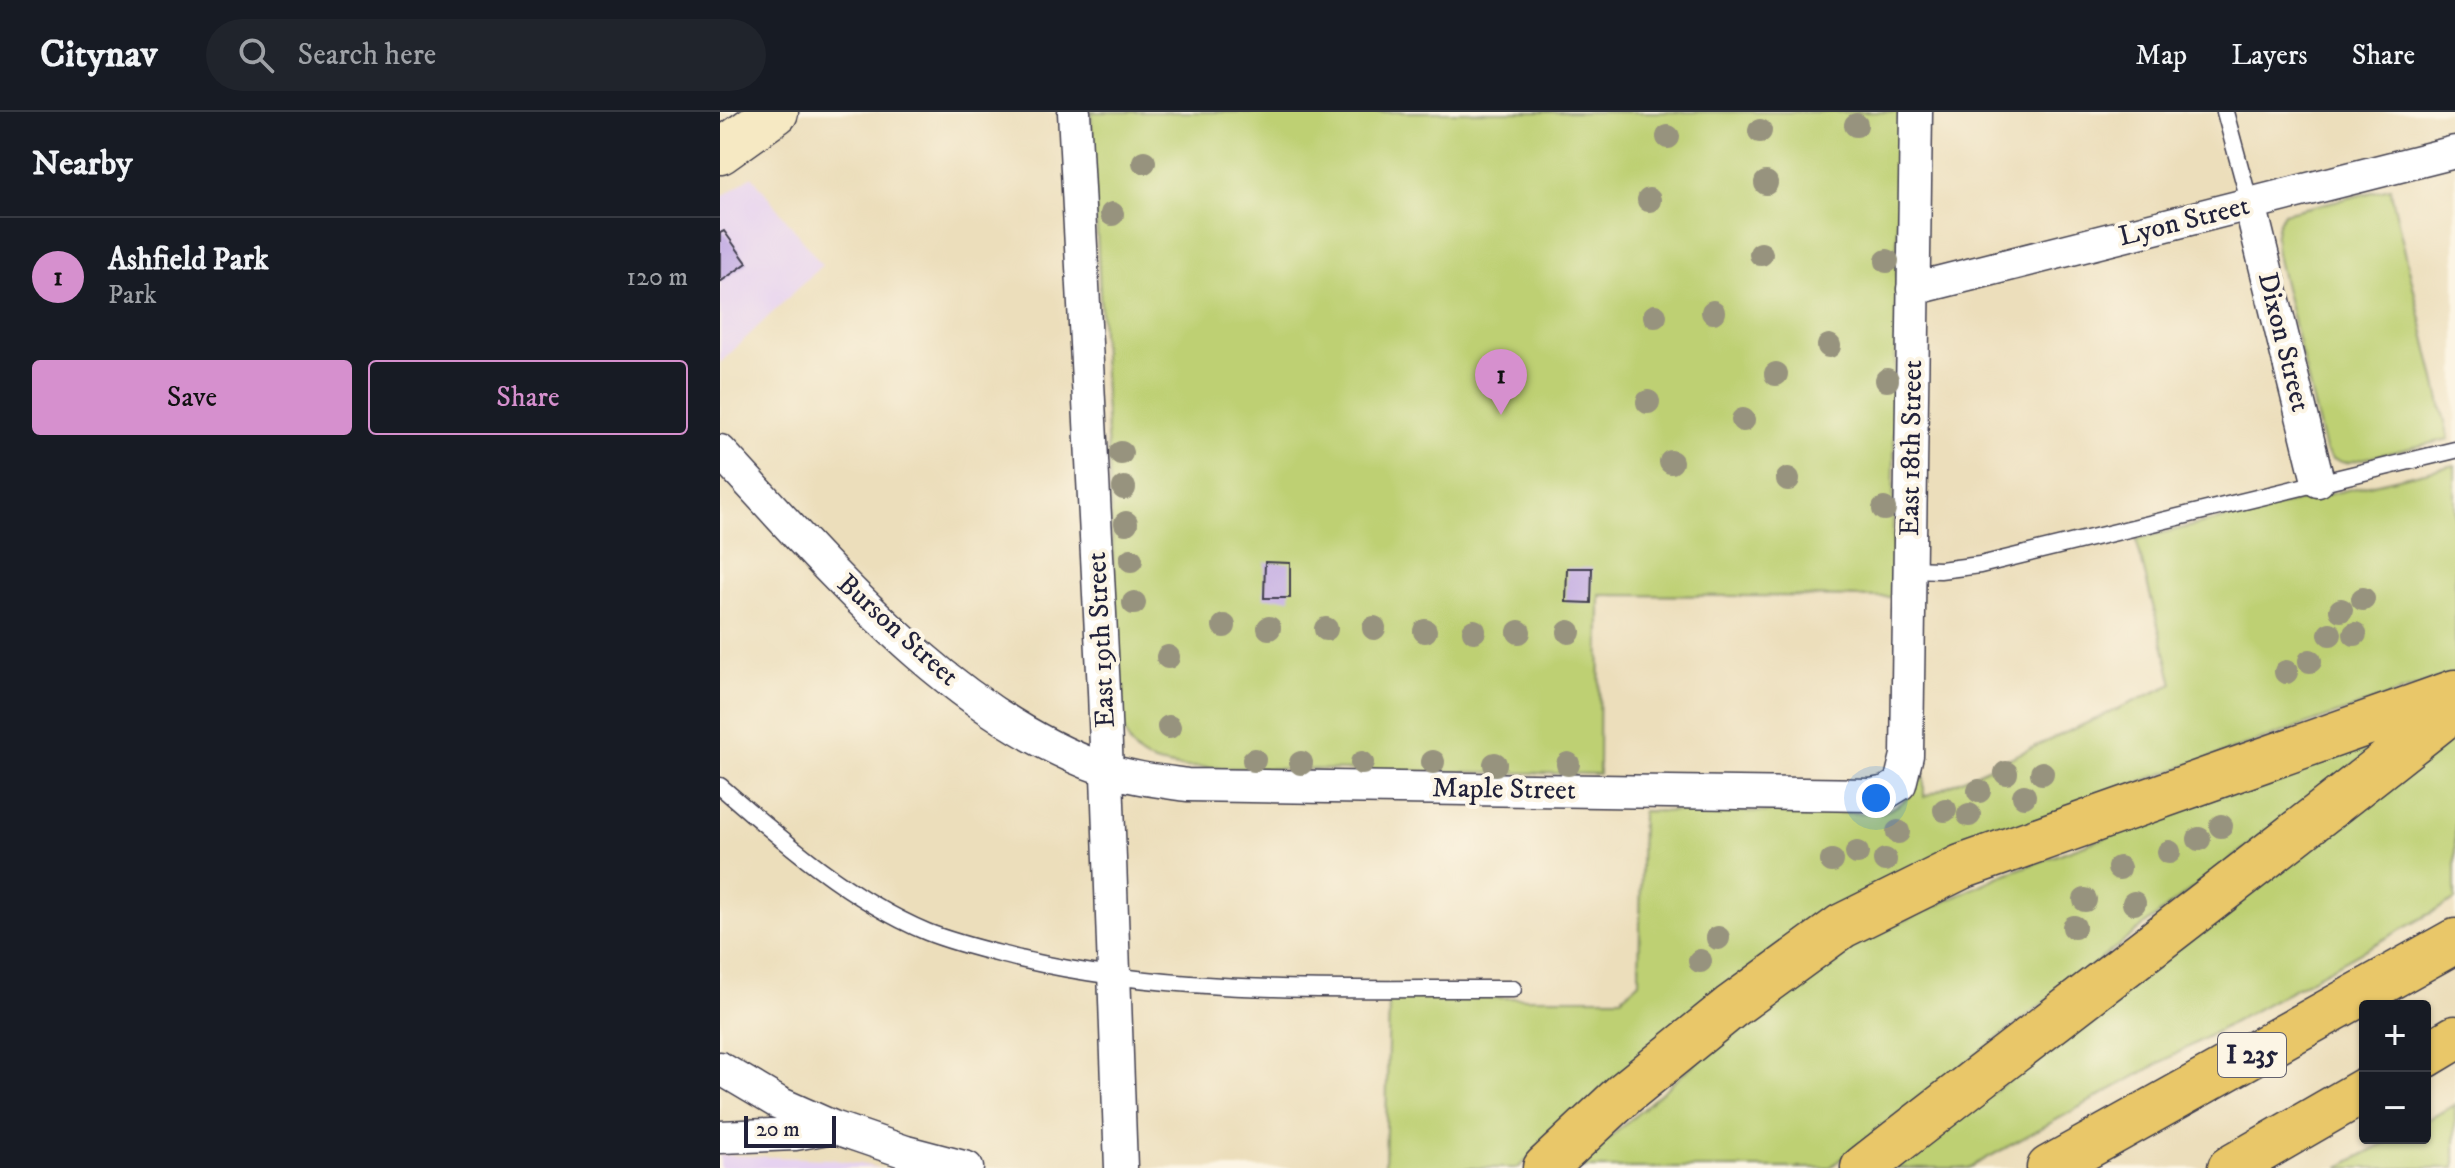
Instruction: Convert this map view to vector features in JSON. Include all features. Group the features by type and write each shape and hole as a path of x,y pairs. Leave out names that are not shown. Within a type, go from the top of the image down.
{"highway":[{"path":"1545,1168 1624,1094 1731,1007 1842,926 1961,867 2455,692"},
{"path":"1863,1168 2329,809 2455,708"},
{"name":"I 235","path":"2049,1168 2455,941"},
{"path":"2431,1052 2455,1038"},
{"path":"2230,1168 2359,1093"}],"main road":[{"path":"720,152 776,112"}],"street":[{"name":"East 19th Street","path":"1074,112 1107,770 1121,1168"},
{"name":"East 18th Street","path":"1900,784 1907,755 1916,112"},
{"name":"Lyon Street","path":"1913,289 2455,152"},
{"name":"Dixon Street","path":"2250,204 2318,481"},
{"name":"Burson Street","path":"720,451 850,591 927,661 1008,720 1076,758 1107,770"},
{"name":"Maple Street","path":"1107,770 1187,785 1871,795 1887,792 1900,784"},
{"path":"720,1068 779,1103 833,1127 906,1152 967,1168"},
{"path":"720,1137 760,1137 833,1127"}],"lane":[{"path":"2225,112 2250,204"},
{"path":"1910,569 1940,570 1980,565 2455,450"},
{"path":"720,786 832,877 927,932 973,947 1115,977 1215,988 1513,989"}],"shaded area":[{"path":"752,176 822,265 720,363 720,198"},
{"path":"720,1155 830,1159 881,1168 720,1168"}],"green space":[{"path":"1091,112 1899,112 1892,597 1600,595 1599,774 1180,767 1156,763 1140,755 1128,741 1121,717"},
{"path":"2390,188 2449,439 2345,463 2332,459 2325,450 2277,255 2276,233 2284,213"},
{"path":"2455,465 2455,673 2073,805 1594,1098 1518,1168 1385,1168 1389,998 1621,998 1639,982 1642,811 1880,813 1906,799 1924,774 1924,797 2173,684 2136,539"},
{"path":"2455,732 2455,900 1969,1168 1896,1168"},
{"path":"2379,745 1829,1168 1575,1168 1748,1017 1869,937 2000,876 2283,772"},
{"path":"2455,1105 2455,1168 2338,1168 2383,1144 2431,1144 2431,1118"}],"building":[{"path":"724,231 747,263 720,282 720,233"},
{"path":"1265,562 1290,563 1290,598 1264,598"},
{"path":"1567,568 1592,568 1591,603 1566,602"}],"place":[{"name":"Ashfield Park","path":"1501,415"}]}
